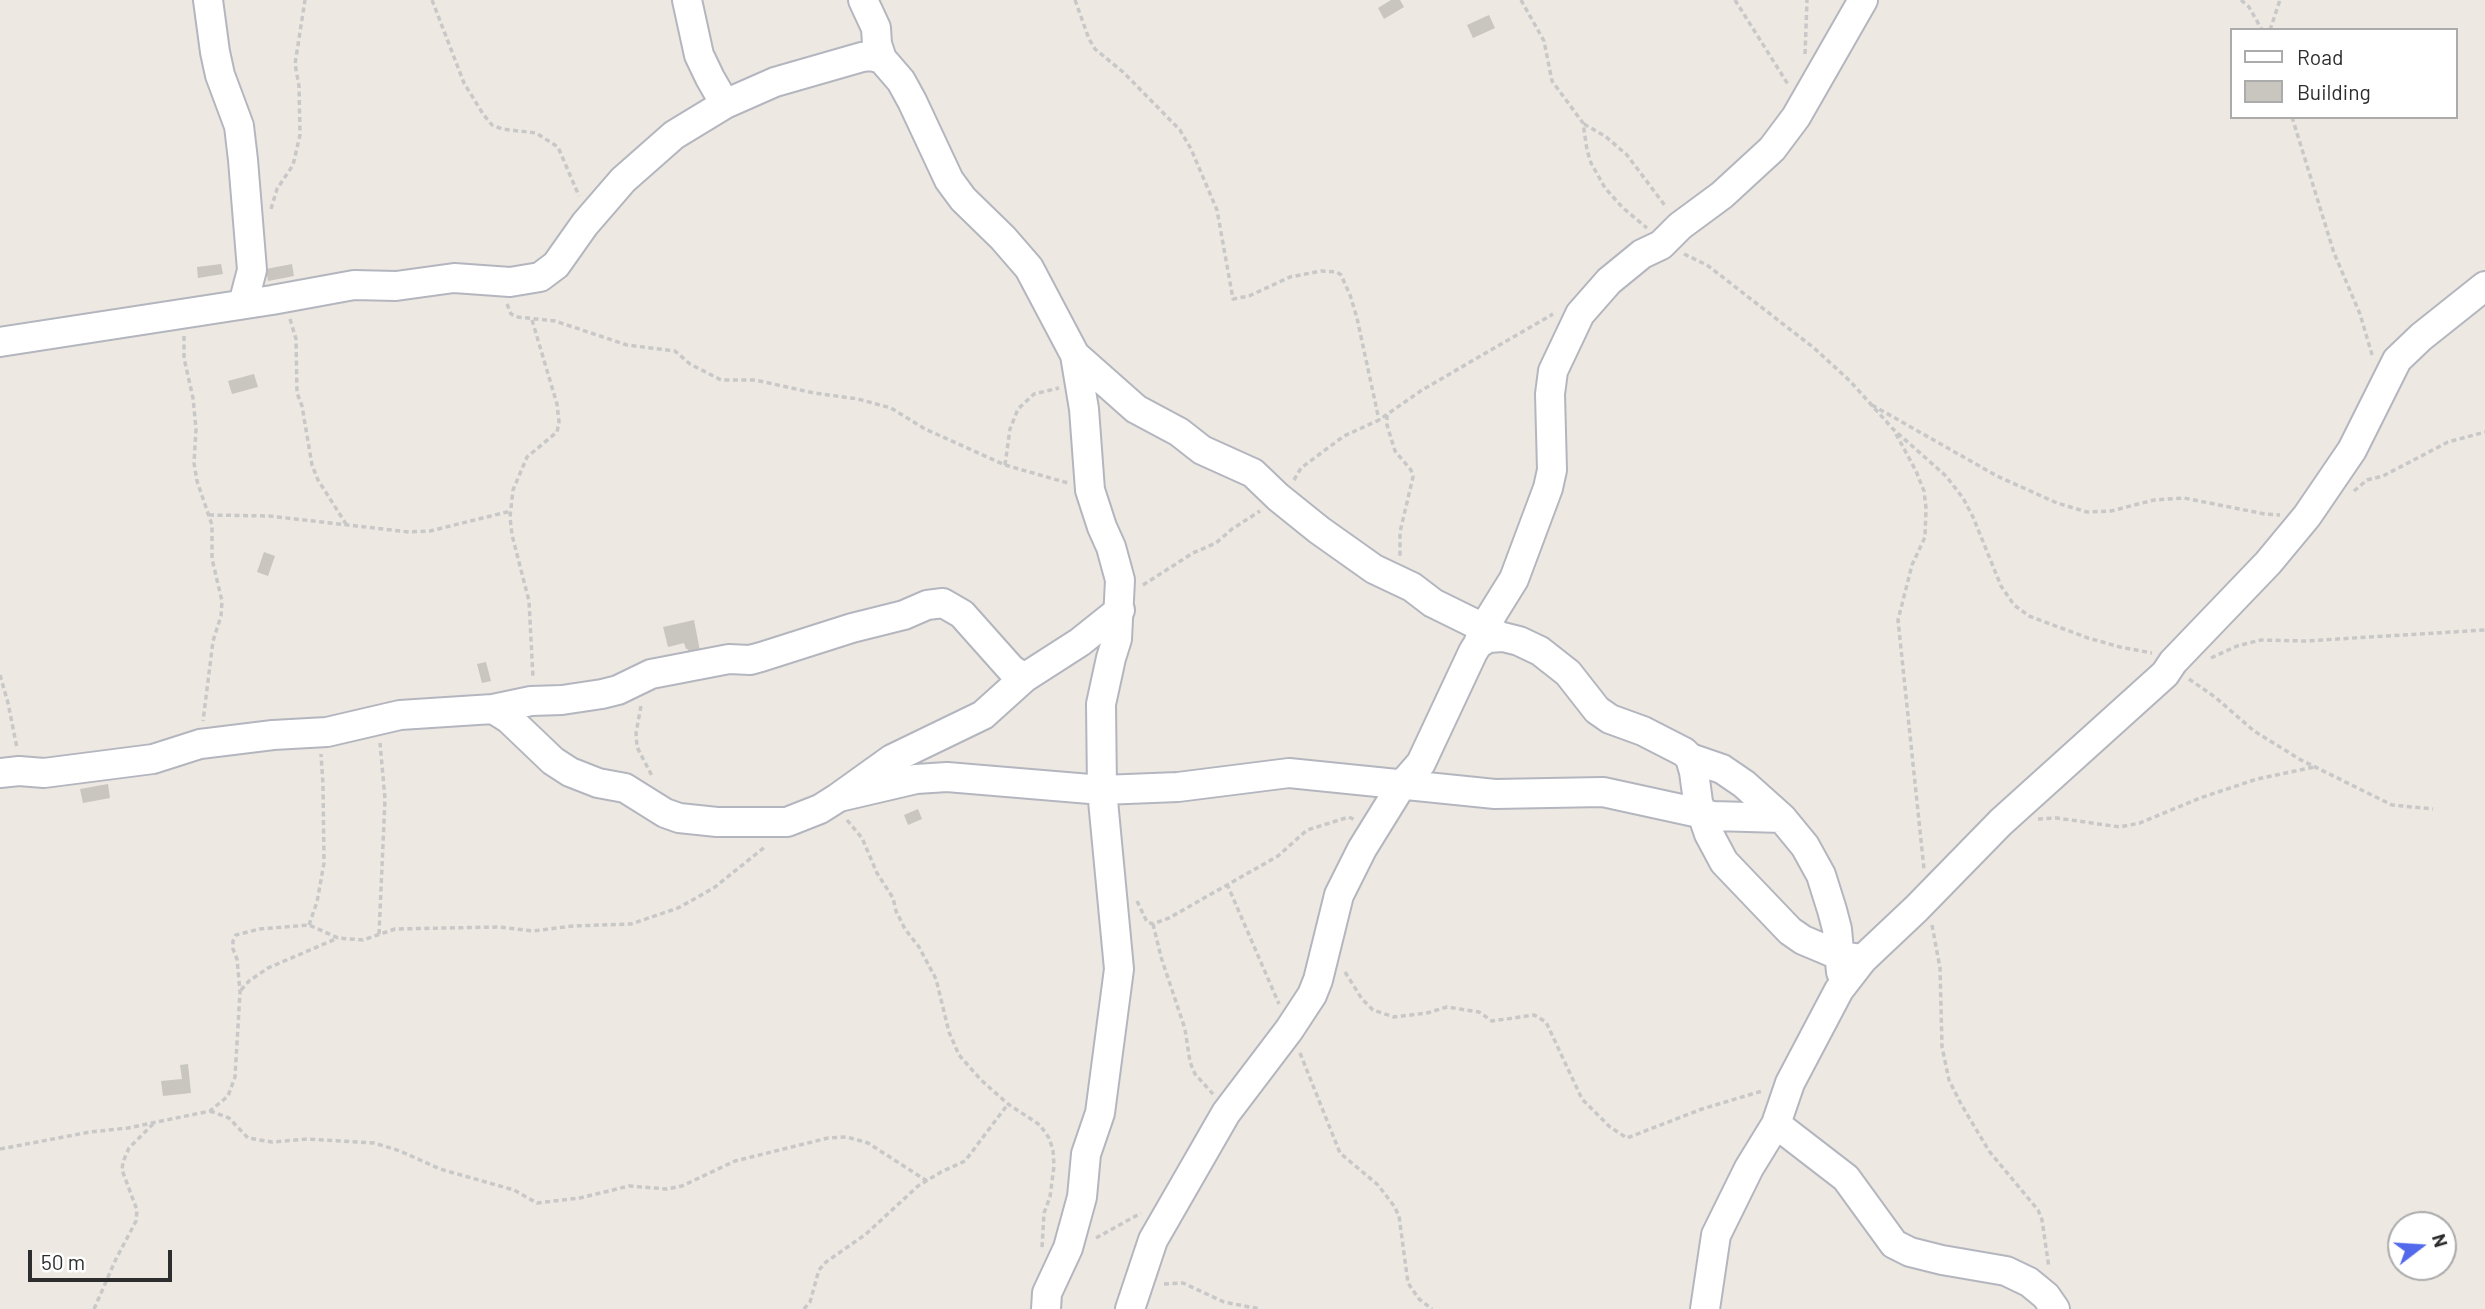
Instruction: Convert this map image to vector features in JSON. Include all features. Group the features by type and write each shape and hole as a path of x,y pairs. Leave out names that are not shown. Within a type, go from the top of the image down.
{"street":[{"path":"208,0 220,75 239,126 243,160 252,270 243,304"},
{"path":"687,0 699,55 725,104"},
{"path":"863,0 876,28 877,44 883,59 901,81 912,101 949,180 963,199 1003,237 1029,268 1075,355 1081,386 1090,490 1120,580 1117,639 1101,704 1102,790 1119,969 1100,1113 1086,1154 1082,1197 1068,1248 1047,1293 1046,1309"},
{"path":"876,28 890,0"},
{"path":"1133,1301 1153,1240 1226,1113 1312,995 1339,895 1365,844 1401,786 1421,764 1462,674 1488,637 1514,579 1548,488 1552,470 1550,394 1553,371 1580,314 1609,281 1722,195 1772,149 1784,134 1863,0"},
{"path":"0,342 354,285 396,286 454,278 510,282 540,277 556,265 594,213 650,154 674,135 725,104 775,82 862,57 883,59"},
{"path":"1705,1309 1716,1235 1749,1168 1776,1124 1790,1083 1839,989 1852,957 1916,909 2001,822 2165,674 2173,662 2268,563 2307,516 2352,450 2397,360 2421,337 2485,286"},
{"path":"1075,355 1136,409 1179,432 1202,450 1253,473 1319,530 1374,569 1409,586 1488,637 1519,641 1540,651 1568,673 1597,710 1610,719 1677,747 1690,758 1722,769 1744,784 1782,818 1805,846 1821,875 1837,929 1852,957"},
{"path":"10,772 44,773 153,759 200,744 319,733 400,715 493,709 531,701 602,694 651,674 729,659 750,660 943,603 962,614 1011,669 1024,678"},
{"path":"830,803 892,759 984,715 1024,678 1080,642 1120,607"},
{"path":"493,709 509,719 553,761 570,772 598,783 625,788 665,813 679,818 717,822 788,822 830,803 916,779 947,777 1102,790 1178,787 1289,773 1495,794 1603,792 1703,814 1782,818"},
{"path":"1690,758 1695,772 1698,802 1709,834 1724,862 1790,931 1803,940 1852,957"},
{"path":"1776,1124 1846,1178 1894,1244 1910,1252 1942,1260 2006,1270 2029,1282 2046,1296 2054,1309"}],"path":[{"path":"271,211 277,189 293,165 300,135 299,86 295,64 304,0"},
{"path":"432,0 464,83 483,114 492,125 502,129 536,132 558,147 578,194 594,213"},
{"path":"1075,0 1095,49 1123,72 1180,130 1191,149 1217,210 1233,299 1249,296 1290,276 1311,272 1337,272 1343,278 1357,318 1379,420"},
{"path":"1521,0 1544,41 1552,80 1583,123 1605,136 1627,156 1670,235"},
{"path":"1735,0 1801,106"},
{"path":"2241,0 2249,7 2261,28"},
{"path":"2271,28 2280,0"},
{"path":"2293,119 2334,253 2368,337 2378,394"},
{"path":"1583,123 1591,163 1605,188 1670,235 1823,356 1850,381 1893,429 1946,476 1963,498 1982,535 2001,586 2014,605 2029,616 2067,631 2120,648 2147,650 2173,662 2255,732 2316,767 2392,805 2433,809"},
{"path":"502,281 512,314 532,320 555,321 627,345 675,351 690,363 721,380 755,380 891,408 925,429 1005,465 1090,490"},
{"path":"281,298 296,339 297,393 302,406 312,465 318,480 347,525"},
{"path":"197,311 184,326 184,358 193,398 197,481 212,525 212,559 222,601 221,616 213,641 200,744"},
{"path":"1120,607 1159,573 1192,553 1216,543 1279,497 1301,468 1344,436 1379,420 1422,390 1544,321 1556,311"},
{"path":"531,701 533,658 529,601 512,535 513,490 531,451 557,432 559,422 557,404 532,320"},
{"path":"1005,465 1010,429 1018,410 1040,391 1081,386"},
{"path":"1867,402 1997,476 2057,503 2087,512 2111,511 2154,500 2184,498 2265,514 2307,516"},
{"path":"1387,415 1387,425 1395,451 1411,470 1413,477 1400,532 1400,560 1409,586"},
{"path":"1893,429 1916,471 1924,491 1926,508 1926,537 1912,565 1898,620 1926,896 1940,968 1942,1047 1950,1080 1961,1104 1989,1151 2038,1210 2051,1275"},
{"path":"2348,494 2367,480 2383,476 2448,442 2485,432"},
{"path":"209,515 259,515 408,532 430,531 511,511"},
{"path":"2206,660 2237,646 2261,640 2294,642 2485,630"},
{"path":"651,674 636,733 638,747 654,780"},
{"path":"0,675 16,739 10,772"},
{"path":"372,721 379,739 385,799 379,936"},
{"path":"309,925 317,902 324,863 319,733"},
{"path":"2001,822 2057,818 2120,827 2140,823 2200,798 2258,779 2316,767"},
{"path":"830,803 862,838 877,873 893,898 901,920 936,979 953,1044 975,1073 1008,1104 1040,1125 1053,1150 1053,1181 1044,1213 1042,1260"},
{"path":"1153,924 1191,907 1278,856 1307,830 1349,817 1354,820 1365,844"},
{"path":"0,1149 210,1111 228,1096 235,1077 240,992 237,959 233,949 236,935 278,926 309,925 338,937 363,940 394,929 499,928 533,931 573,926 631,924 678,908 715,887 766,846 788,822"},
{"path":"1227,884 1324,1108 1340,1153 1378,1185 1394,1206 1399,1216 1408,1283 1432,1309"},
{"path":"1136,898 1143,917 1153,924 1185,1028 1190,1062 1195,1074 1226,1113"},
{"path":"240,992 249,981 268,968 338,937"},
{"path":"1343,968 1362,999 1373,1010 1394,1017 1427,1013 1447,1007 1479,1012 1492,1021 1534,1015 1546,1022 1582,1098 1610,1127 1627,1138 1702,1109 1790,1083"},
{"path":"804,1309 810,1302 819,1270 826,1262 866,1234 927,1181 965,1161 1008,1104"},
{"path":"210,1111 229,1118 248,1139 272,1142 308,1139 374,1143 440,1169 514,1190 537,1203 580,1198 629,1186 667,1189 682,1186 735,1161 828,1138 848,1137 868,1143 927,1181"},
{"path":"94,1309 136,1222 137,1210 122,1170 123,1162 129,1149 155,1122"},
{"path":"1068,1248 1105,1234 1144,1210"},
{"path":"1133,1301 1160,1284 1183,1283 1224,1302 1261,1309"}],"building":[{"path":"1391,0 1400,0 1404,7 1384,19 1378,8"},
{"path":"1489,15 1495,28 1473,38 1467,25"},
{"path":"221,264 223,274 198,278 197,267"},
{"path":"292,264 294,276 268,281 266,269"},
{"path":"254,374 258,387 232,394 228,381"},
{"path":"264,552 275,556 268,576 257,572"},
{"path":"694,620 700,651 687,655 688,649 684,643 668,647 663,627"},
{"path":"486,662 491,681 482,683 477,664"},
{"path":"108,784 110,798 83,803 80,789"},
{"path":"918,809 922,819 908,825 904,815"},
{"path":"188,1064 191,1093 163,1096 161,1081 182,1079 180,1065"}]}
